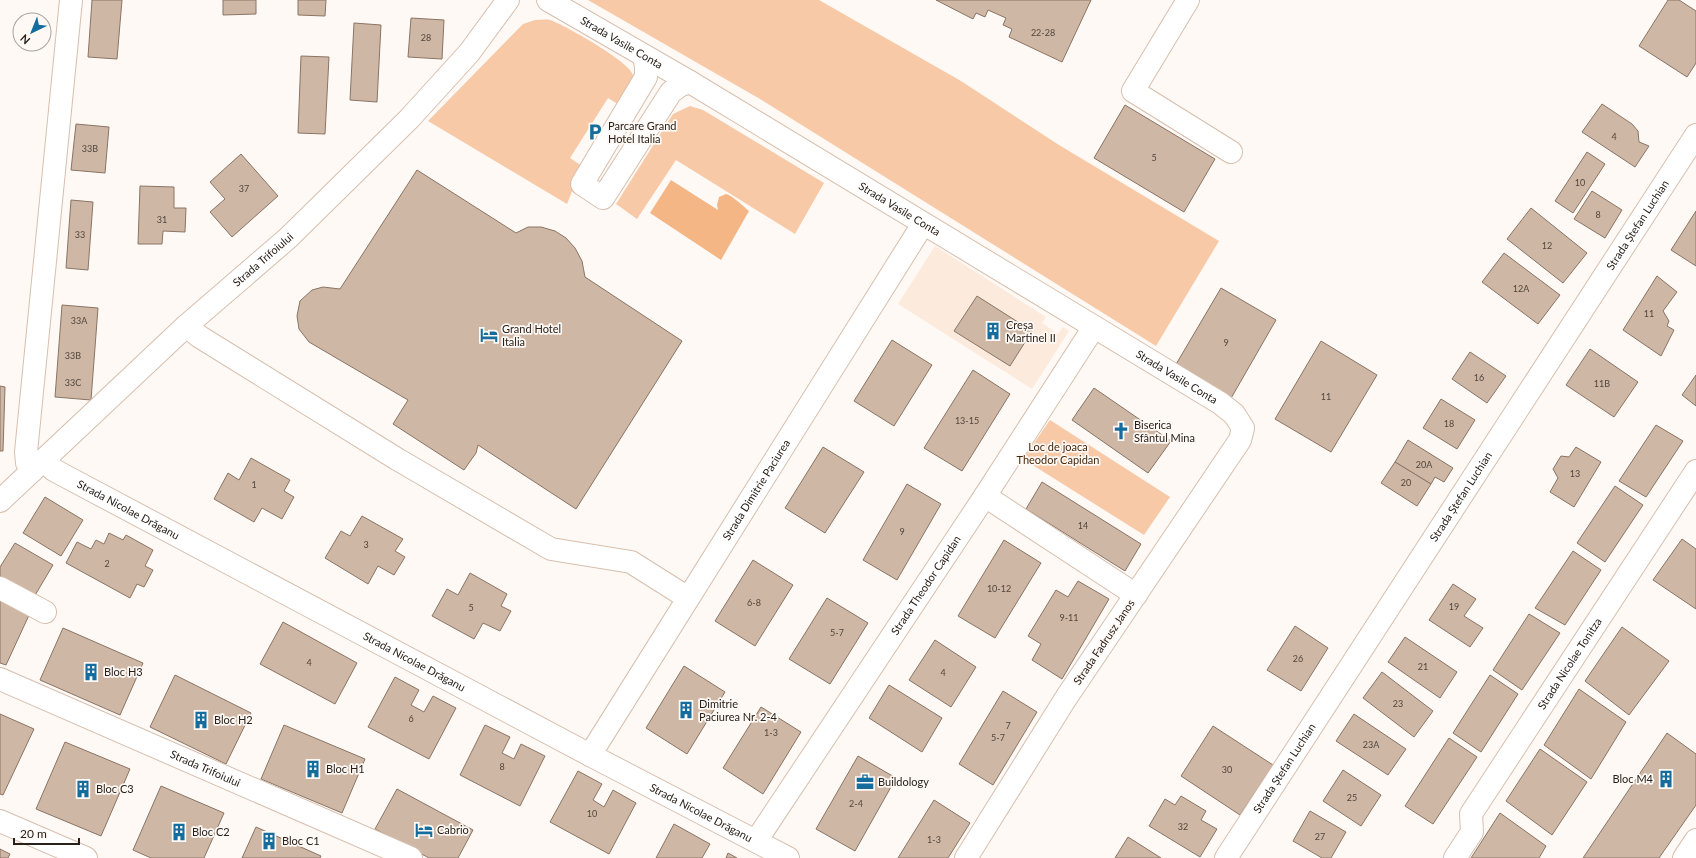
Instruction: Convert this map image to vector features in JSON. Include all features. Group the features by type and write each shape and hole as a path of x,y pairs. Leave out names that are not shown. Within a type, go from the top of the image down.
{"street":[{"path":"37,466 27,463 26,452 71,0"},
{"name":"Strada Trifoiului","path":"0,500 186,326 288,238 409,119 469,53 508,0"},
{"name":"Strada Vasile Conta","path":"548,0 690,82 1220,403 1234,414 1243,428"},
{"path":"1188,0 1133,91 1231,152"},
{"path":"644,56 646,77 582,184 603,198 670,92 690,82"},
{"name":"Strada Ștefan Luchian","path":"1226,858 1696,135"},
{"name":"Strada Dimitrie Paciurea","path":"590,755 923,224"},
{"path":"186,326 200,337 397,459 551,549 632,562 688,598"},
{"name":"Strada Theodor Capidan","path":"756,841 985,496 1094,327"},
{"name":"Strada Fadrusz Janos","path":"966,858 1066,698 1240,440 1243,428"},
{"name":"Strada Nicolae Drăganu","path":"37,466 54,470 66,476 590,755 788,858"},
{"name":"Strada Nicolae Tonitza","path":"1455,858 1472,832 1471,814 1696,471"},
{"path":"985,496 1136,595"},
{"path":"0,588 45,612"},
{"name":"Strada Trifoiului","path":"0,678 411,858"},
{"path":"0,821 86,858"},
{"path":"1684,858 1696,840"}],"shaded area":[{"path":"671,180 718,210 717,205 719,197 726,194 735,199 749,211 721,260 650,213"},
{"path":"935,246 1046,317 1042,323 1058,334 1063,327 1069,331 1032,389 898,304"}],"green space":[{"path":"588,0 819,0 961,81 1059,145 1219,241 1156,346 760,99"},
{"path":"535,20 550,20 558,23 607,52 627,67 632,73 634,81 631,90 621,106 608,98 570,158 582,166 567,204 428,121 523,24"},
{"path":"690,106 703,110 824,183 795,234 676,160 637,219 616,204 673,114"},
{"name":"Loc de joaca Theodor Capidan","path":"1050,420 1170,497 1144,535 1023,459"}],"building":[{"path":"92,0 122,0 117,59 88,57"},
{"path":"223,0 256,0 256,14 223,15"},
{"path":"298,0 326,0 325,16 298,15"},
{"path":"936,0 1091,0 1062,62 1009,37 1012,29 1003,25 1006,18 988,10 985,17 976,13 973,19"},
{"path":"1668,0 1679,0 1696,11 1696,63 1687,77 1639,46"},
{"path":"411,18 444,20 442,59 408,57"},
{"path":"354,23 381,25 377,102 350,100"},
{"path":"301,56 329,57 325,134 298,133"},
{"path":"1602,104 1632,124 1638,131 1639,142 1649,146 1635,167 1582,132"},
{"path":"1125,105 1215,159 1184,212 1094,158"},
{"path":"76,124 109,127 105,173 71,170"},
{"path":"1587,152 1605,164 1573,213 1555,201"},
{"path":"241,154 278,196 232,237 210,212 225,199 210,182"},
{"name":"Grand Hotel Italia","path":"417,170 516,233 528,227 541,227 555,231 566,238 575,248 582,261 585,277 682,341 576,509 478,445 476,453 464,470 393,424 408,400 309,342 299,329 297,316 300,301 312,290 323,287 340,289"},
{"path":"140,186 174,187 174,208 186,208 185,232 163,231 162,244 138,244"},
{"path":"1592,191 1622,210 1605,238 1574,219"},
{"path":"71,200 93,202 88,270 66,268"},
{"path":"1531,208 1587,253 1563,283 1507,239"},
{"path":"1696,211 1696,266 1671,250"},
{"path":"1504,253 1560,295 1538,324 1482,282"},
{"path":"1657,276 1677,292 1663,311 1669,321 1667,326 1674,330 1661,356 1623,330"},
{"path":"1221,288 1276,320 1230,400 1175,366"},
{"name":"Creșa Martinel II","path":"977,296 1032,331 1010,366 954,331"},
{"path":"62,305 98,308 91,400 55,397"},
{"path":"892,340 932,365 894,426 854,401"},
{"path":"1321,341 1377,375 1331,452 1275,419"},
{"path":"1590,349 1638,382 1614,417 1566,385"},
{"path":"1470,352 1506,376 1487,403 1452,379"},
{"path":"973,370 1010,394 962,471 924,448"},
{"path":"1696,375 1696,406 1682,395"},
{"path":"0,386 5,387 3,451 0,451"},
{"name":"Biserica Sfântul Mina","path":"1094,388 1171,441 1148,473 1072,420"},
{"path":"1441,399 1475,420 1457,449 1423,428"},
{"path":"1656,425 1683,441 1646,497 1619,481"},
{"path":"1408,440 1453,468 1444,482 1435,477 1431,484 1395,462"},
{"path":"823,447 864,472 825,533 785,508"},
{"path":"1576,447 1601,462 1574,507 1550,492 1558,478 1553,469 1561,456 1569,457"},
{"path":"251,458 290,480 284,491 294,497 282,519 262,508 254,522 214,499 228,473 239,480"},
{"path":"1395,462 1431,484 1417,506 1381,483"},
{"path":"1042,482 1141,544 1125,571 1026,509"},
{"path":"907,484 941,504 897,580 863,560"},
{"path":"1615,486 1643,505 1605,562 1577,543"},
{"path":"45,497 83,520 61,556 23,533"},
{"path":"362,516 403,539 395,551 405,557 394,575 378,566 368,584 325,558 341,531 350,536"},
{"path":"109,533 123,540 126,535 153,550 145,566 153,570 144,587 137,584 130,598 66,563 77,542 91,549 96,540 104,544"},
{"path":"1682,539 1696,549 1696,609 1653,580"},
{"path":"1004,540 1041,563 995,638 958,616"},
{"path":"15,543 53,565 31,602 0,583 0,567"},
{"path":"1573,551 1601,570 1565,625 1535,608"},
{"path":"753,560 793,585 755,646 715,621"},
{"path":"470,573 507,594 501,606 511,611 500,631 483,623 474,639 432,616 447,589 458,595"},
{"path":"1078,581 1109,599 1062,679 1032,660 1041,644 1028,636 1056,590 1068,597"},
{"path":"1453,584 1476,599 1464,616 1483,628 1470,647 1429,620"},
{"path":"827,598 868,623 830,684 789,659"},
{"path":"0,599 30,613 6,665 0,663"},
{"path":"1529,614 1560,633 1522,690 1493,670"},
{"path":"283,622 357,663 335,704 260,664"},
{"path":"1295,626 1328,648 1301,691 1267,670"},
{"path":"1622,627 1669,661 1629,715 1585,681"},
{"name":"Bloc H3","path":"63,628 143,663 120,715 40,680"},
{"path":"1405,637 1457,672 1440,698 1388,662"},
{"path":"935,640 976,667 951,707 909,680"},
{"name":"Dimitrie Paciurea Nr. 2-4","path":"684,666 725,692 687,754 646,728"},
{"path":"1382,672 1433,711 1414,737 1363,698"},
{"name":"Bloc H2","path":"175,675 251,713 226,764 150,727"},
{"path":"1490,675 1518,694 1481,752 1453,733"},
{"path":"395,677 419,690 411,705 424,712 433,696 456,708 429,759 368,727"},
{"path":"889,685 942,718 922,752 869,718"},
{"path":"1579,689 1626,722 1591,779 1544,745"},
{"path":"1003,691 1037,712 993,785 959,764"},
{"path":"761,707 801,732 763,794 723,768"},
{"path":"0,714 34,729 3,795 0,794"},
{"path":"1354,714 1406,749 1388,775 1336,741"},
{"name":"Bloc H1","path":"284,725 365,759 342,813 261,779"},
{"path":"485,725 510,737 502,753 514,759 521,744 545,756 520,806 460,775"},
{"path":"1213,726 1273,765 1240,815 1181,776"},
{"name":"Bloc M4","path":"1667,733 1696,754 1696,805 1659,858 1583,858"},
{"path":"1449,738 1477,757 1433,824 1405,806"},
{"name":"Bloc C3","path":"65,742 130,769 101,836 36,809"},
{"path":"1540,749 1587,782 1552,835 1506,801"},
{"path":"858,756 896,778 855,851 816,829"},
{"path":"1343,770 1381,795 1361,826 1323,801"},
{"path":"578,771 602,784 593,800 604,807 613,790 636,803 609,854 550,822"},
{"name":"Bloc C2","path":"161,786 224,813 204,858 151,858 133,850"},
{"path":"397,789 473,830 458,858 429,858 375,829"},
{"path":"1181,796 1206,811 1201,820 1217,829 1200,857 1149,826 1165,799 1175,805"},
{"path":"934,800 970,823 948,858 898,858"},
{"path":"1310,811 1346,832 1331,858 1322,858 1293,841"},
{"path":"1500,813 1546,846 1539,858 1471,858"},
{"path":"674,824 710,844 702,858 656,858"},
{"name":"Bloc C1","path":"256,827 321,856 320,858 242,858"},
{"path":"1128,837 1161,858 1115,858"},
{"path":"0,849 10,854 8,858 0,858"},
{"path":"728,853 737,858 726,858"}],"place":[{"name":"Parcare Grand Hotel Italia","path":"595,132"},
{"name":"Creșa Martinel II","path":"993,331"},
{"name":"Grand Hotel Italia","path":"489,335"},
{"name":"Biserica Sfântul Mina","path":"1121,431"},
{"name":"Bloc H3","path":"91,672"},
{"name":"Dimitrie Paciurea Nr. 2-4","path":"686,710"},
{"name":"Bloc H2","path":"201,720"},
{"name":"Bloc H1","path":"313,769"},
{"name":"Bloc M4","path":"1666,779"},
{"name":"Buildology","path":"865,782"},
{"name":"Bloc C3","path":"83,789"},
{"name":"Cabrio","path":"424,830"},
{"name":"Bloc C2","path":"179,832"},
{"name":"Bloc C1","path":"269,841"}]}
